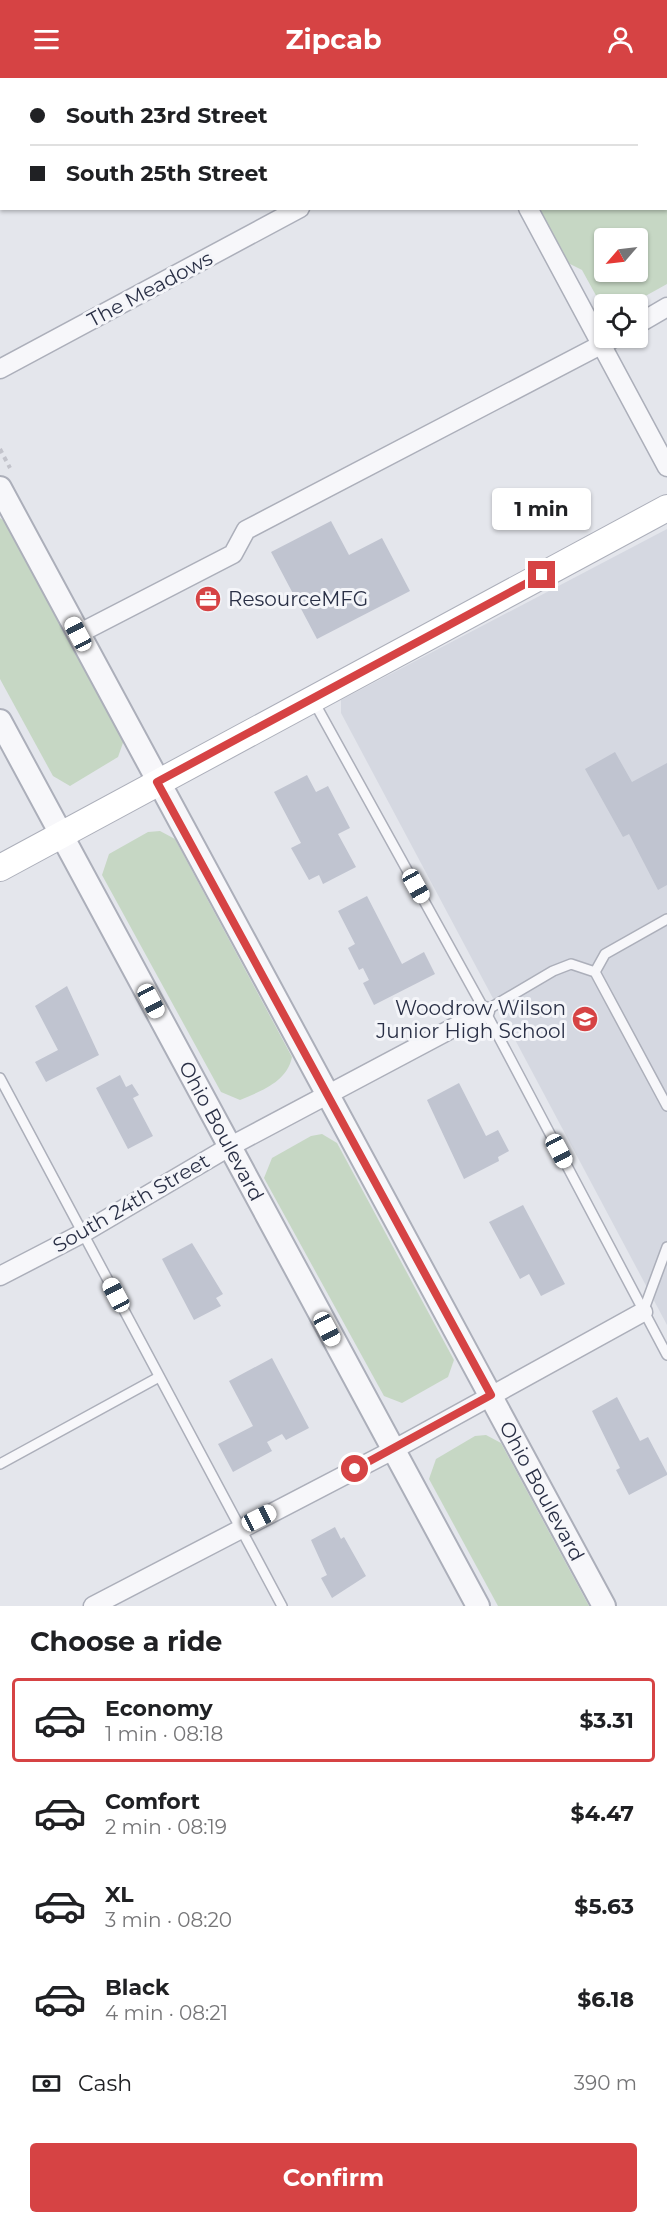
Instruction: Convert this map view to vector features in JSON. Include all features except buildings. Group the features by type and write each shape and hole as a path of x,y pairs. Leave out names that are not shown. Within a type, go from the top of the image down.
{"main road":[{"path":"0,868 667,508"}],"street":[{"name":"The Meadows","path":"0,369 296,210"},
{"path":"529,210 594,318"},
{"path":"648,318 667,307"},
{"path":"78,634 233,554 246,530 595,348"},
{"path":"611,348 665,458"},
{"name":"Ohio Boulevard","path":"0,488 604,1606"},
{"name":"Ohio Boulevard","path":"0,721 478,1606"},
{"name":"South 24th Street","path":"0,1276 82,1233 229,1147 485,1011"},
{"path":"93,1606 393,1450 644,1312"}],"lane":[{"path":"312,699 485,1011 667,1355"},
{"path":"595,972 604,954 667,919"},
{"path":"485,1011 553,971 571,964 595,972 667,1106"},
{"path":"0,1078 282,1606"},
{"path":"644,1312 667,1247"},
{"path":"0,1464 159,1377"}],"shaded area":[{"name":"Woodrow Wilson Junior High School","path":"667,529 667,1325 341,713 341,700"}],"green space":[{"path":"539,210 667,210 667,284 648,295 595,294 582,270 568,263"},
{"path":"0,518 7,523 124,740 118,757 70,786 53,776 0,679"},
{"path":"160,831 175,839 292,1057 285,1073 279,1079 240,1100 221,1092 102,875 109,854 148,832"},
{"path":"322,1134 337,1143 454,1360 448,1377 402,1403 384,1396 264,1178 272,1158 311,1136"},
{"path":"486,1435 501,1443 589,1606 498,1606 429,1479 436,1459 475,1436"}],"place":[{"name":"ResourceMFG","path":"208,599"},
{"name":"Woodrow Wilson Junior High School","path":"585,1019"}],"route":[{"path":"355,1469 491,1395 157,782 542,575"}]}
